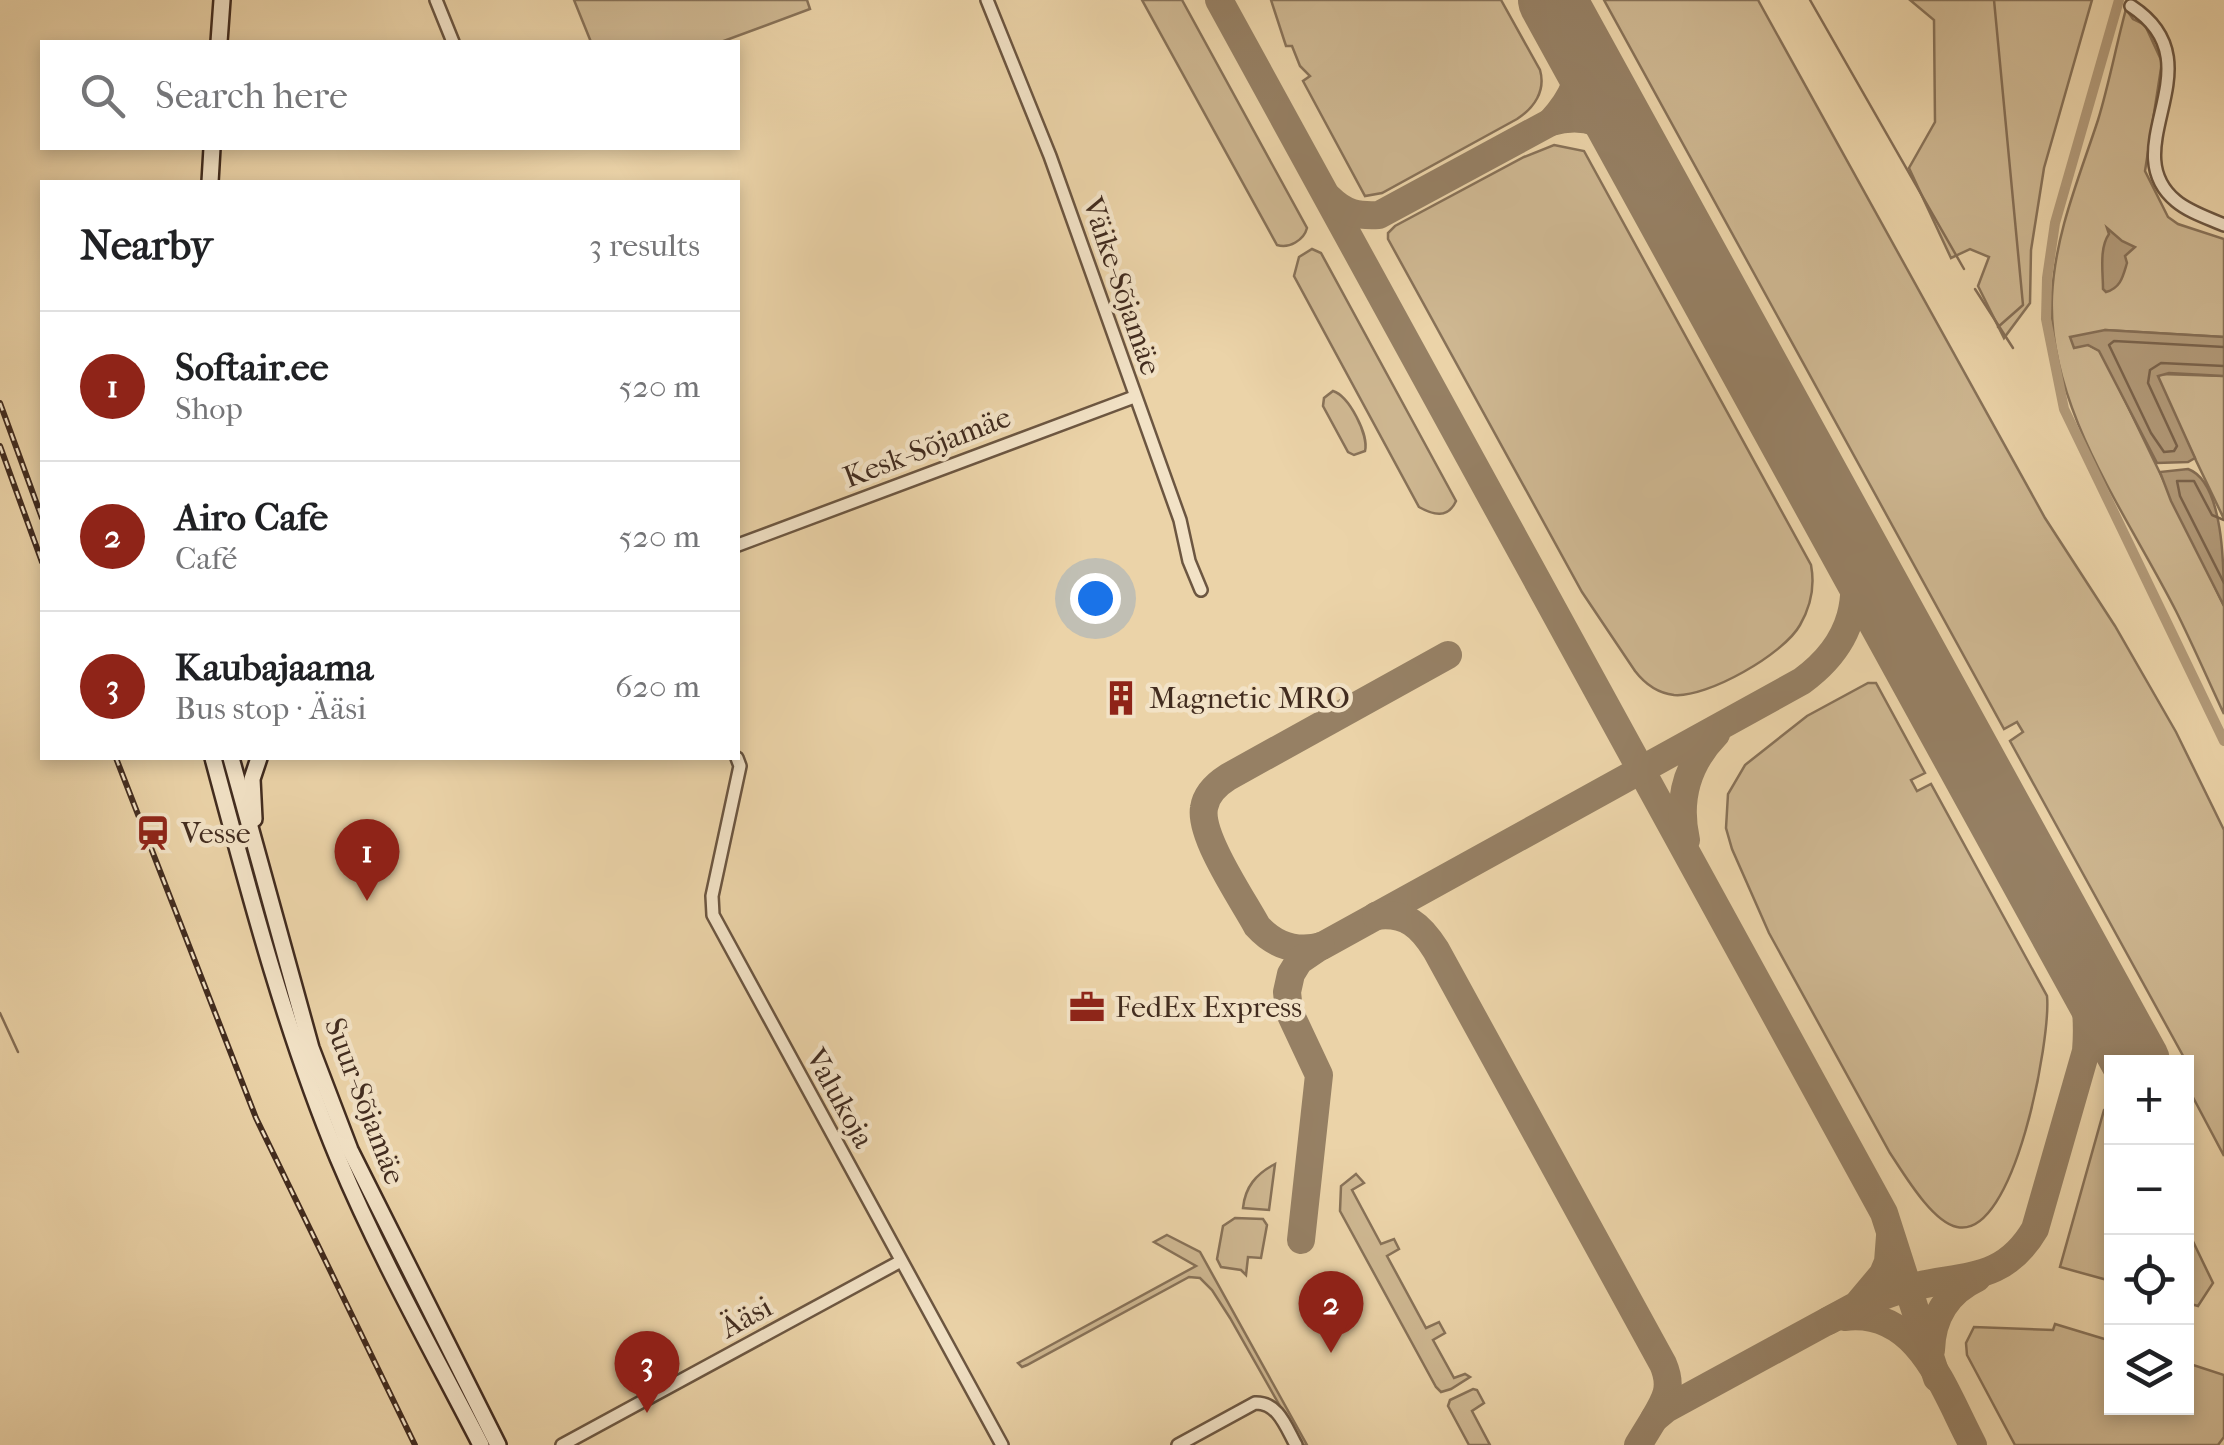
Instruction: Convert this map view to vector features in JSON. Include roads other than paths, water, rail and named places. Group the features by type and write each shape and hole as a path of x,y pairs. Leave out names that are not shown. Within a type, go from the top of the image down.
{"main road":[{"path":"219,40 222,0"},
{"path":"210,180 212,150"},
{"name":"Suur-Sõjamäe","path":"221,760 253,838 311,1048 350,1150 498,1445"},
{"name":"Suur-Sõjamäe","path":"221,760 298,1052 338,1158 480,1445"},
{"path":"253,838 252,779 258,760"}],"street":[{"path":"436,0 452,40"},
{"name":"Väike-Sõjamäe","path":"987,0 1050,156 1180,520 1188,560 1202,590"},
{"path":"2131,6 2158,30 2170,62 2154,150 2162,182 2176,201 2224,225"},
{"name":"Kesk-Sõjamäe","path":"740,545 1134,397"},
{"name":"Valukoja","path":"738,760 740,766 712,896 713,915 1002,1445"},
{"name":"Ääsi","path":"562,1445 900,1261"},
{"path":"1178,1445 1258,1402 1274,1408 1296,1445"}],"water":[{"path":"2107,228 2135,247 2125,256 2127,263 2121,281 2106,292 2102,260"},
{"path":"2105,330 2224,337 2224,376 2158,376 2195,458 2188,462 2157,463 2099,351 2088,345 2074,348 2070,337"},
{"path":"2188,469 2200,477 2215,508 2222,549 2224,606 2160,472"}],"waterway":[{"path":"1810,0 1964,269"},
{"path":"1994,0 2023,305 1998,327"},
{"path":"2119,0 2055,223 2046,319 2064,409 2224,741"},
{"path":"1975,289 2013,348"},
{"path":"0,1013 18,1052"}],"railway":[{"path":"0,403 40,513"},
{"path":"0,446 40,556"},
{"path":"117,760 256,1118 415,1445"}],"place":[{"name":"Magnetic MRO","path":"1121,698"},
{"name":"Vesse","path":"153,833"},
{"name":"Softair.ee","path":"367,901"},
{"name":"FedEx Express","path":"1087,1007"},
{"name":"Airo Cafe","path":"1331,1353"},
{"name":"Kaubajaama","path":"647,1413"}]}
